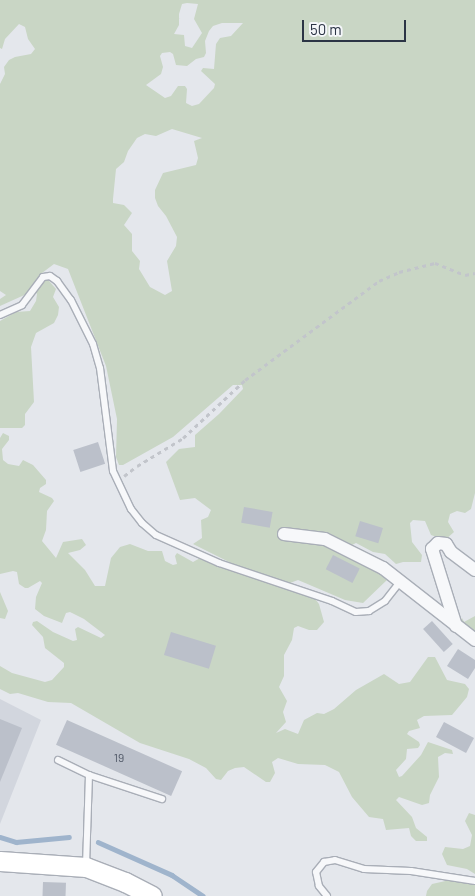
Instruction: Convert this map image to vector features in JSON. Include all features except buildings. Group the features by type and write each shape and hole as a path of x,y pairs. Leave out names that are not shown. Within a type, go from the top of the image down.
{"street":[{"path":"284,534 325,539 383,568 475,640"},
{"path":"456,626 432,549 438,543 446,544 451,552 475,570"},
{"path":"0,862 86,867 125,882 152,896"}],"lane":[{"path":"0,315 22,305 43,277 50,276 71,300 93,344 100,368 108,444 118,482 131,509 142,523 156,535 219,563 332,601 356,612 369,611 385,601 400,582"},
{"path":"58,760 89,776 162,799"},
{"path":"86,867 89,776"},
{"path":"326,896 319,886 316,872 324,862 335,860 364,869 411,871 475,881"}],"path":[{"path":"118,482 137,466 183,438 245,380 379,281 398,272 435,263 465,275 475,273"}],"shaded area":[{"path":"0,699 41,720 0,824"}],"green space":[{"path":"0,0 475,0 475,493 471,509 465,513 457,511 450,514 448,522 454,532 445,540 431,535 425,521 413,520 410,523 412,542 422,555 421,562 396,564 385,554 373,552 356,543 352,545 353,550 388,579 363,603 345,600 298,580 290,583 292,587 312,595 319,604 324,622 317,630 309,630 298,626 294,628 292,640 284,655 284,676 279,687 287,701 283,712 286,722 276,733 285,729 298,734 304,720 317,713 324,714 334,709 356,690 384,674 399,684 410,682 428,657 435,657 447,680 465,684 469,689 467,697 452,715 424,716 417,720 420,728 409,731 407,734 419,742 420,745 418,748 407,749 406,759 396,770 399,777 402,776 421,755 428,742 452,750 453,754 445,753 438,757 439,777 430,795 429,803 422,805 399,797 396,800 412,817 416,828 427,837 427,841 416,841 411,836 409,828 386,830 383,819 369,817 352,797 339,772 325,765 298,764 278,758 272,762 275,773 270,782 266,782 244,767 228,771 221,780 216,779 206,768 189,759 140,743 71,703 48,702 18,693 10,694 0,689 0,666 12,673 45,682 52,680 64,667 64,663 45,648 43,637 32,625 33,622 37,621 53,632 73,641 77,640 75,629 78,627 101,638 105,635 84,619 70,612 66,613 62,623 44,616 35,609 36,597 42,583 40,581 25,588 19,584 17,572 0,574 0,438 3,433 9,436 9,440 2,449 3,460 8,464 19,466 23,460 33,465 46,480 46,484 40,488 39,492 52,498 54,501 47,511 46,530 42,541 56,558 63,542 82,539 86,545 80,550 68,553 85,570 95,586 105,586 111,558 120,547 130,544 148,551 162,551 165,561 173,565 177,564 175,556 177,553 193,562 202,557 237,566 193,544 202,538 201,520 208,517 211,510 195,498 180,500 166,462 179,449 195,447 195,435 243,389 242,385 233,385 173,437 123,465 119,465 116,457 117,419 106,366 68,269 54,264 42,273 56,289 53,297 59,307 58,315 54,323 36,333 31,347 34,402 25,414 25,425 22,428 0,428 0,321 16,312 30,311 36,301 37,294 35,291 31,292 0,306 0,299 6,295 0,291 0,84 5,74 4,67 9,60 31,54 35,49 28,39 25,27 19,24 5,39 2,49 0,48","holes":["182,4 198,4 194,19 202,33 192,48 185,46 184,35 174,34 179,25 179,14","222,23 243,23 231,36 220,38 216,44 214,69 203,68 201,71 215,84 214,88 199,104 192,106 186,103 187,89 185,86 178,86 171,96 165,98 146,85 161,74 163,67 160,56 162,53 170,52 173,54 176,65 187,66 196,59 204,57 206,53 205,41 213,26","172,129 202,138 194,141 198,158 196,165 163,173 155,190 158,206 166,216 177,237 176,246 167,261 172,291 165,295 150,287 139,269 140,261 132,251 132,234 124,225 132,213 124,205 113,203 116,169 124,162 128,151 137,138 145,134 156,136"]},
{"path":"0,592 8,611 5,619 0,618"},
{"path":"475,616 475,642 459,626 462,618 464,622"},
{"path":"469,813 475,815 475,874 467,869 447,865 442,854 445,847 463,849 470,846 472,835 465,821"},
{"path":"450,880 475,883 475,896 426,896 432,884"}],"waterway":[{"path":"0,837 16,842 69,837"},
{"path":"98,842 172,875 203,896"}]}
